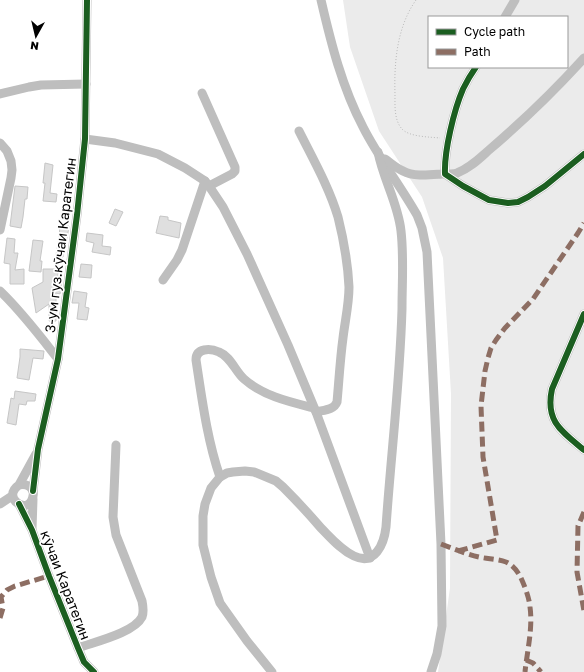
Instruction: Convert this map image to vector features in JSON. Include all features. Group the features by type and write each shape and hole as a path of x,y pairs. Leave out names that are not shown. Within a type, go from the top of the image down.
{"street":[{"name":"3-ум гуз.кӯчаи Каратегин","path":"33,495 38,449 58,359 77,215 85,138 87,0"},
{"path":"321,0 336,58 348,95 363,128 417,215 422,228 428,258 441,544 442,619 439,644 431,672"},
{"path":"506,16 514,0"},
{"path":"379,154 398,169 411,174 455,174 472,164 518,125 568,76 584,58"},
{"path":"445,174 449,138 460,96 475,68"},
{"path":"0,94 35,86 86,84"},
{"path":"163,280 182,250 207,184 232,174 235,167 202,93"},
{"path":"220,477 213,457 208,435 196,360 196,356 201,351 209,350 222,354 227,358 241,377 251,385 274,397 315,410 332,409 337,402 341,353 348,305 347,268 341,230 337,216 321,176 299,131"},
{"path":"85,138 115,143 158,154 185,168 207,184 222,207 247,254 315,410 370,558"},
{"path":"0,143 7,151 11,161 12,170 0,230"},
{"path":"272,672 247,642 220,603 210,578 203,545 204,504 210,488 220,477 233,472 245,471 259,473 276,481 283,487 329,536 347,552 359,558 370,558 378,551 382,543 385,536 398,385 402,287 400,221 381,166 379,154"},
{"path":"445,174 489,200 508,203 518,202 545,186 584,154"},
{"path":"0,291 27,319 58,359"},
{"path":"584,314 552,389 550,400 552,418 557,426 584,450"},
{"path":"78,648 127,630 142,618 143,613 142,601 114,526 113,510 116,445"},
{"name":"3-ум гуз.кӯчаи Каратегин","path":"19,485 38,449"},
{"path":"24,484 29,486 33,495 27,505 18,504 14,501 12,496 13,490 19,485 24,484"},
{"name":"кӯчаи Каратегин","path":"32,530 33,495"},
{"path":"0,504 12,496"},
{"name":"кӯчаи Каратегин","path":"18,504 32,530 84,662 94,672"},
{"path":"83,672 84,662"}],"path":[{"path":"416,0 408,14 398,46 394,80 395,111 398,124 403,130 410,134 449,138"}],"shaded area":[{"path":"343,0 584,0 584,672 438,672 450,588 451,394 443,258 422,197 379,131 350,47"}],"building":[{"path":"45,163 53,165 50,193 57,194 56,202 43,201"},
{"path":"15,186 28,187 21,228 10,226"},
{"path":"115,209 123,212 116,226 109,223"},
{"path":"160,216 168,217 168,220 181,223 179,238 156,233"},
{"path":"60,225 69,226 63,257 56,255"},
{"path":"87,233 103,235 102,246 111,247 110,255 92,252 94,243 86,241"},
{"path":"7,238 15,239 14,253 18,253 15,270 24,269 24,284 10,284 10,264 4,263"},
{"path":"33,240 43,241 40,261 42,261 41,272 29,271"},
{"path":"81,264 92,265 91,278 79,277"},
{"path":"43,269 58,269 58,279 62,280 60,294 56,293 56,321 49,321 49,304 36,313 32,288 43,282"},
{"path":"74,291 87,293 85,307 89,308 87,320 77,319 79,303 72,303"},
{"path":"20,349 44,351 43,359 33,358 29,380 17,378"},
{"path":"15,391 36,394 35,401 27,401 26,405 19,404 16,425 7,423 11,398 14,399"}],"marked path":[{"path":"458,551 497,540 483,457 481,406 485,371 491,348 505,328 533,299 584,223"},
{"path":"584,512 578,526 577,572 584,611"},
{"path":"441,544 474,556 509,563 518,573 528,596 531,615 525,672"},
{"path":"0,618 3,608 1,597 7,590 15,586 49,576"},
{"path":"526,660 533,663 541,672"}],"cycle path":[{"path":"33,491 38,449 58,359 77,215 85,139 87,0"},
{"path":"475,68 463,89 456,108 446,154 445,174 489,200 508,203 518,202 545,186 584,154"},
{"path":"584,314 552,389 550,400 553,417 557,424 568,437 584,450"},
{"path":"19,504 32,530 84,662 94,672"}]}
